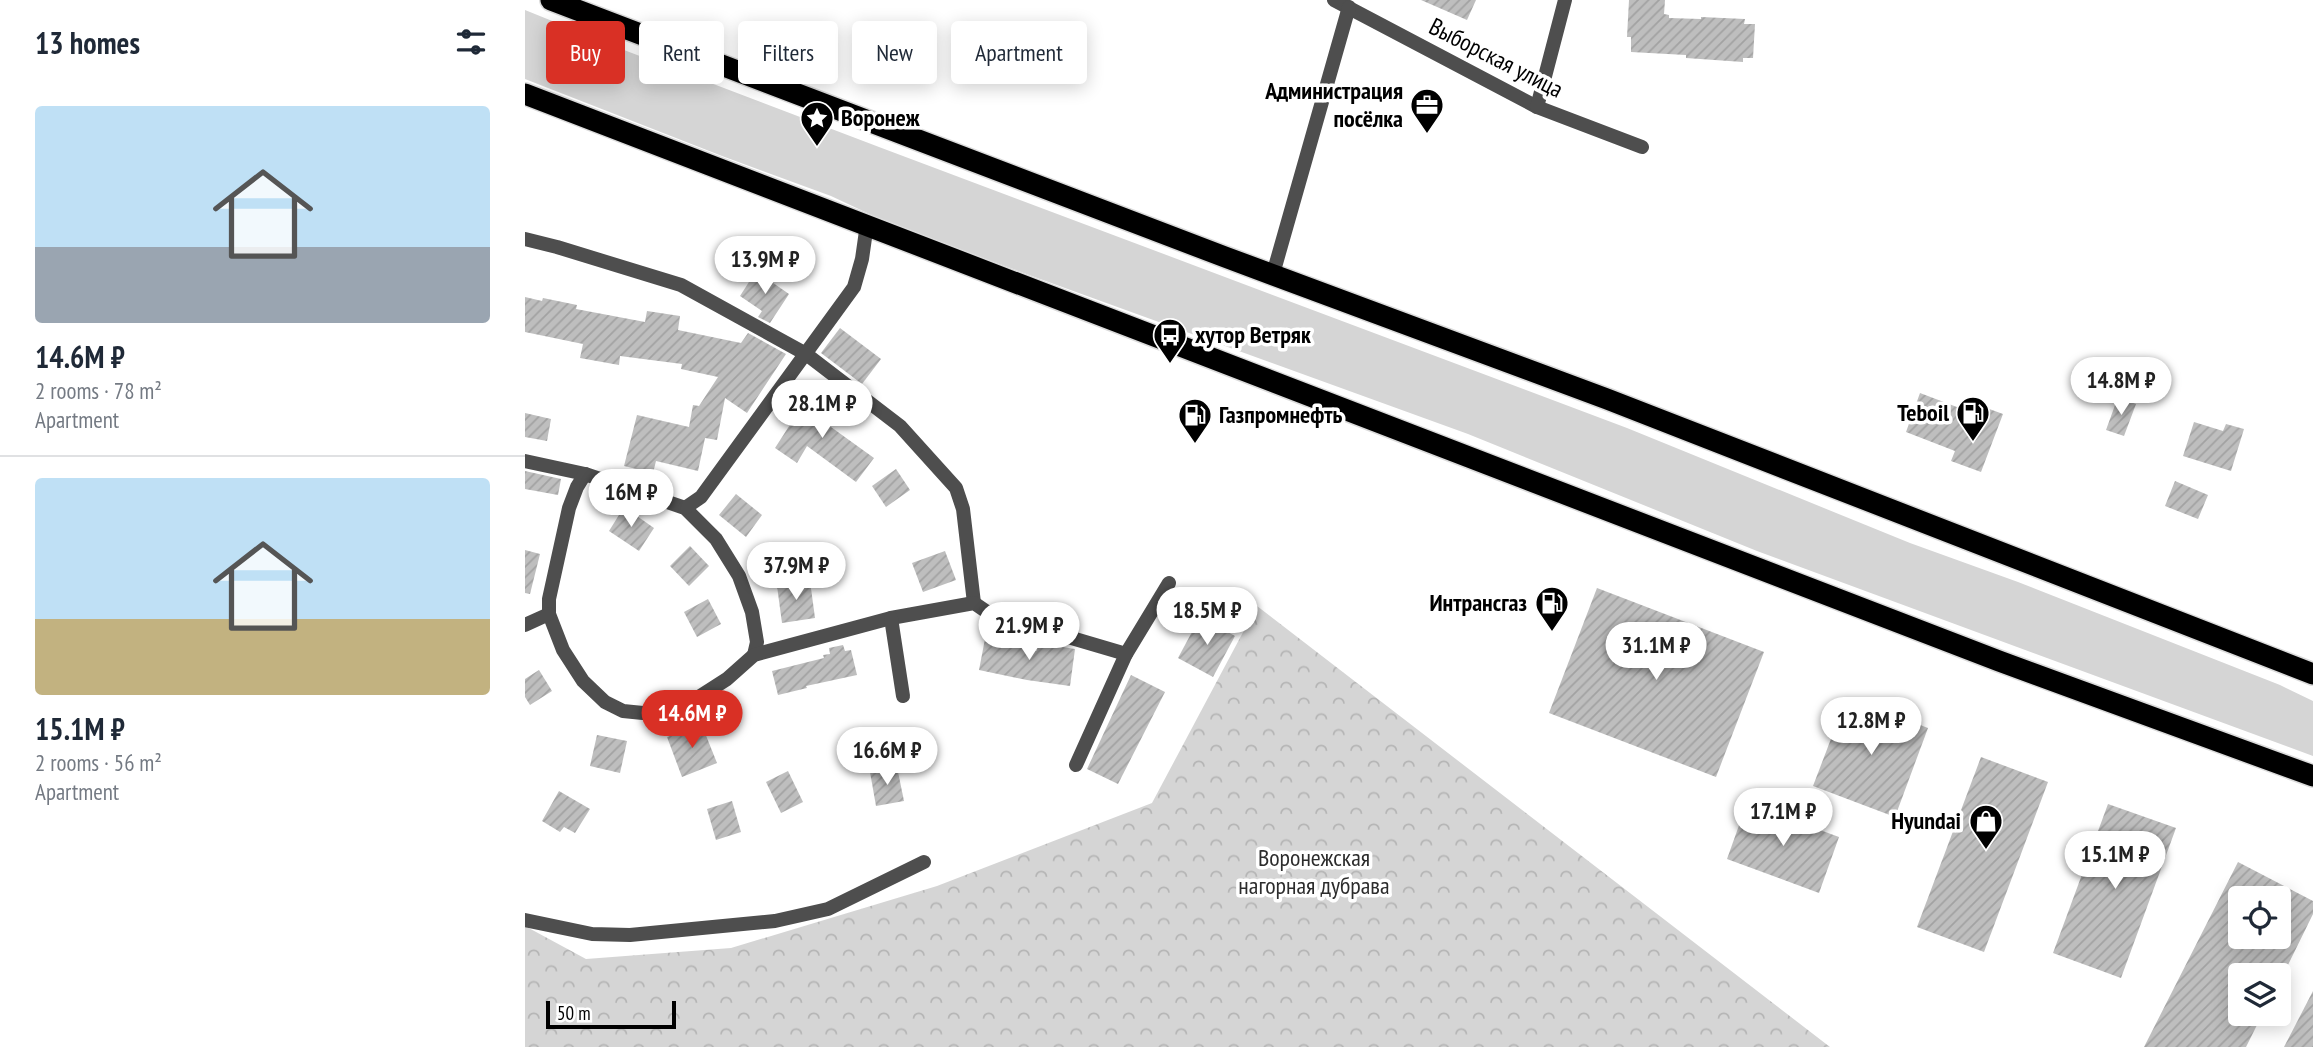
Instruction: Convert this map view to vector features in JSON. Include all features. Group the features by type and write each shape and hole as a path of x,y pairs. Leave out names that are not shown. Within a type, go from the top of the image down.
{"highway":[{"path":"551,0 1619,404 2313,674"},
{"path":"525,94 1986,656 2313,776"}],"street":[{"name":"Выборская улица","path":"1334,0 1537,107 1642,147"},
{"path":"1537,107 1565,0"},
{"path":"1273,274 1349,7"},
{"path":"685,508 701,497 854,287 862,259 867,224"},
{"path":"525,239 681,285 806,355 899,426 956,488 963,509 974,603"},
{"path":"525,461 585,474 685,508 716,539 739,576 752,612 757,642 754,655"},
{"path":"585,474 569,508 549,599 549,614 563,650 583,681 605,702 623,711 642,713 669,709 699,697 727,679 754,655 891,618 974,603 990,614 1126,654"},
{"path":"1076,765 1126,654 1169,583"},
{"path":"525,625 549,614"},
{"path":"891,618 903,696"},
{"path":"525,920 592,934 630,935 775,921 828,909 924,862"}],"green space":[{"path":"525,10 552,21 546,21 546,84 625,84 625,50 639,56 639,84 713,84 1627,428 1910,543 2018,582 2280,685 2313,701 2313,756 1757,551 1468,434 897,227 831,196 525,79"},
{"name":"Воронежская нагорная дубрава","path":"1257,606 1830,1047 525,1047 525,926 586,959 731,948 937,886 1152,803"}],"building":[{"path":"1421,0 1476,0 1467,20"},
{"path":"1629,0 1665,0 1664,14 1669,15 1669,18 1745,19 1744,24 1755,24 1753,58 1743,58 1743,62 1631,52 1631,37 1627,37"},
{"path":"756,271 789,294 770,323 758,317 762,311 740,296"},
{"path":"525,297 577,305 576,309 645,322 647,311 680,316 678,330 741,343 748,333 786,354 747,413 725,398 717,440 705,438 698,471 656,461 653,473 624,466 637,415 689,427 693,405 699,406 718,377 681,369 682,364 620,356 619,365 580,358 583,344 525,332"},
{"path":"840,328 881,359 862,384 821,353"},
{"path":"811,392 833,407 824,422 874,458 856,482 807,446 797,463 775,448"},
{"path":"1920,393 1970,412 1973,403 2003,414 1981,472 1951,461 1955,451 1906,432"},
{"path":"2118,397 2136,404 2124,436 2106,430"},
{"path":"525,413 551,419 547,441 525,437"},
{"path":"2194,422 2223,431 2226,424 2244,429 2231,471 2183,456"},
{"path":"896,469 910,490 886,507 872,486"},
{"path":"525,471 561,479 558,495 525,489"},
{"path":"2175,481 2208,495 2198,519 2165,506"},
{"path":"736,494 762,515 746,537 719,515"},
{"path":"624,507 654,528 639,551 609,531"},
{"path":"690,546 709,566 689,586 670,566"},
{"path":"525,550 540,554 530,594 525,593"},
{"path":"945,551 956,580 923,592 912,563"},
{"path":"810,581 815,618 782,623 777,586"},
{"path":"1597,588 1764,652 1716,777 1549,713"},
{"path":"708,599 721,624 697,637 684,612"},
{"path":"1200,617 1235,636 1213,677 1178,658"},
{"path":"985,639 1037,651 1038,643 1075,649 1070,686 979,670"},
{"path":"843,645 845,651 851,650 857,675 778,695 772,671 824,658 823,655 830,654 829,648"},
{"path":"539,670 552,691 530,705 525,697 525,679"},
{"path":"1131,675 1165,692 1118,784 1087,769"},
{"path":"1847,697 1928,728 1895,817 1813,786"},
{"path":"701,723 717,763 682,777 667,737"},
{"path":"597,735 627,741 620,773 590,766"},
{"path":"1981,757 2048,782 1984,952 1917,927"},
{"path":"897,767 904,801 876,806 870,772"},
{"path":"788,771 803,802 781,813 766,782"},
{"path":"559,791 590,809 575,833 564,827 560,832 542,821"},
{"path":"732,801 741,832 716,840 707,809"},
{"path":"1747,803 1839,837 1819,893 1727,859"},
{"path":"2108,804 2176,828 2121,978 2053,953"},
{"path":"2238,862 2284,886 2228,886 2228,949 2291,949 2291,890 2313,901 2313,914 2289,963 2228,963 2228,1026 2256,1026 2246,1047 2144,1047"},
{"path":"2313,991 2313,1047 2284,1047"}],"place":[{"name":"Администрация посёлка","path":"1427,135"},
{"name":"Воронеж","path":"817,148"},
{"name":"хутор Ветряк","path":"1170,365"},
{"name":"Teboil","path":"1973,443"},
{"name":"Газпромнефть","path":"1195,445"},
{"name":"Интрансгаз","path":"1552,633"},
{"name":"Hyundai","path":"1986,851"}]}
